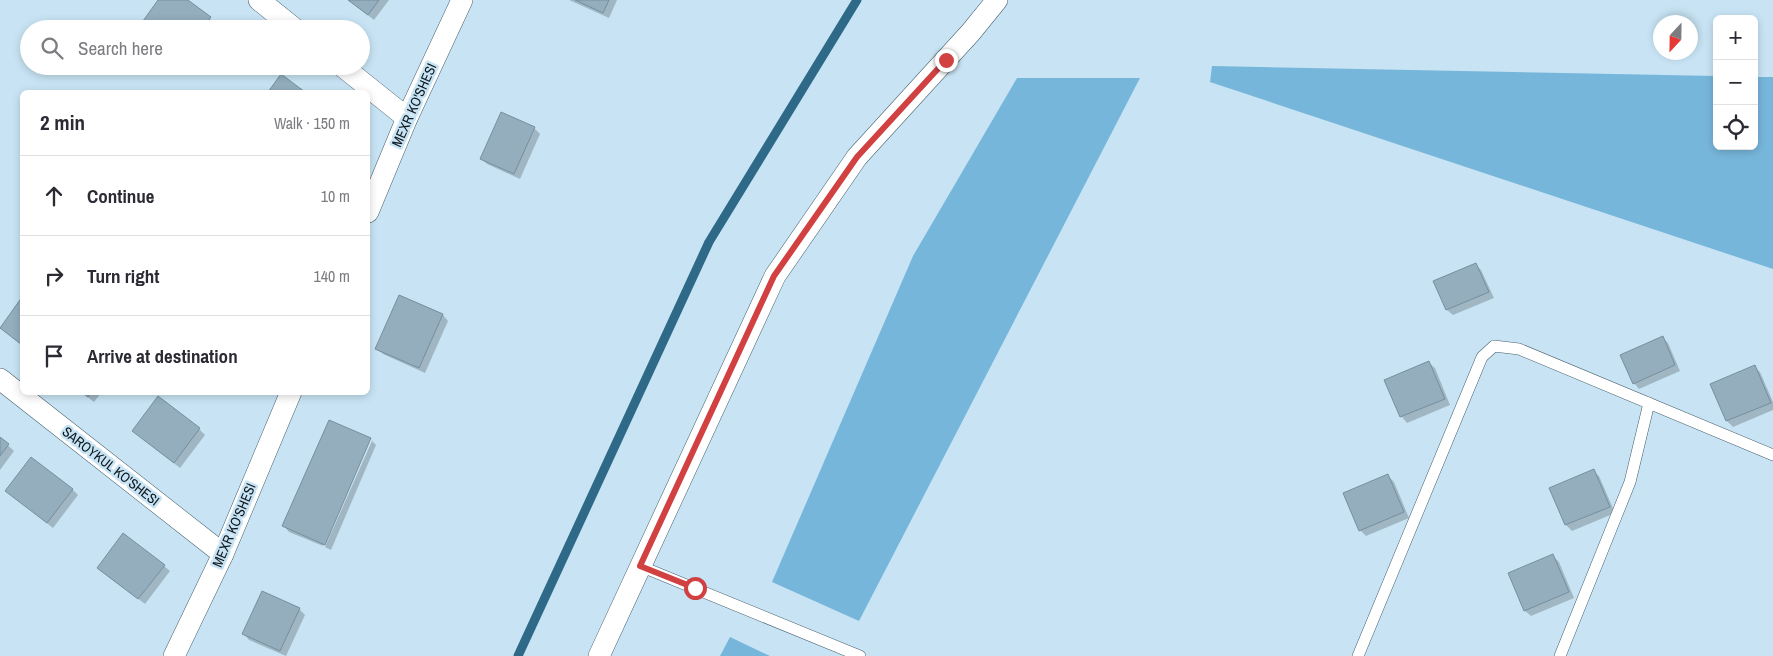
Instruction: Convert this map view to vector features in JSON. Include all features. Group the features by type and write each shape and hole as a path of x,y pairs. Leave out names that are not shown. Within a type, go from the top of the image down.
{"street":[{"path":"259,0 284,20"},
{"name":"MEXR KO'SHESI","path":"370,207 407,118 462,0"},
{"path":"598,656 774,276 857,157 972,32 997,0"},
{"path":"353,75 407,118"},
{"name":"SAROYKUL KO'SHESI","path":"0,379 20,395"},
{"name":"SAROYKUL KO'SHESI","path":"20,395 223,554"},
{"name":"MEXR KO'SHESI","path":"174,656 223,554 290,395"}],"lane":[{"path":"1358,656 1482,357 1494,346 1519,349 1773,455"},
{"path":"1560,656 1630,482 1649,404"},
{"path":"640,566 860,656"}],"shaded area":[{"path":"1212,66 1713,76 1713,150 1758,150 1758,77 1773,77 1773,269 1210,82"},
{"path":"1017,78 1140,78 859,621 772,582 913,256"},
{"path":"730,637 770,656 720,656"}],"building":[{"path":"158,0 188,0 211,17 209,20 144,20"},
{"path":"348,0 379,0 368,15"},
{"path":"575,0 609,0 603,13"},
{"path":"280,75 282,75 302,90 269,90"},
{"path":"501,112 535,127 514,174 480,159"},
{"path":"1476,263 1489,292 1446,310 1433,281"},
{"path":"399,295 443,314 419,368 375,349"},
{"path":"20,300 20,343 0,328"},
{"path":"1663,336 1675,365 1633,384 1620,355"},
{"path":"1429,361 1445,399 1400,417 1384,380"},
{"path":"1755,365 1771,403 1726,421 1710,384"},
{"path":"158,396 200,428 174,463 132,431"},
{"path":"329,420 371,438 325,545 282,526"},
{"path":"0,437 9,444 0,456"},
{"path":"31,457 73,489 47,523 5,491"},
{"path":"1594,469 1610,507 1565,525 1549,488"},
{"path":"1388,474 1404,512 1359,531 1343,493"},
{"path":"123,533 165,565 138,599 97,568"},
{"path":"1553,554 1569,592 1524,611 1508,573"},
{"path":"262,591 300,608 280,651 242,634"}],"waterway":[{"path":"518,656 709,242 857,0"}],"route":[{"path":"695,588 640,566 774,276 857,157 946,60"}]}
